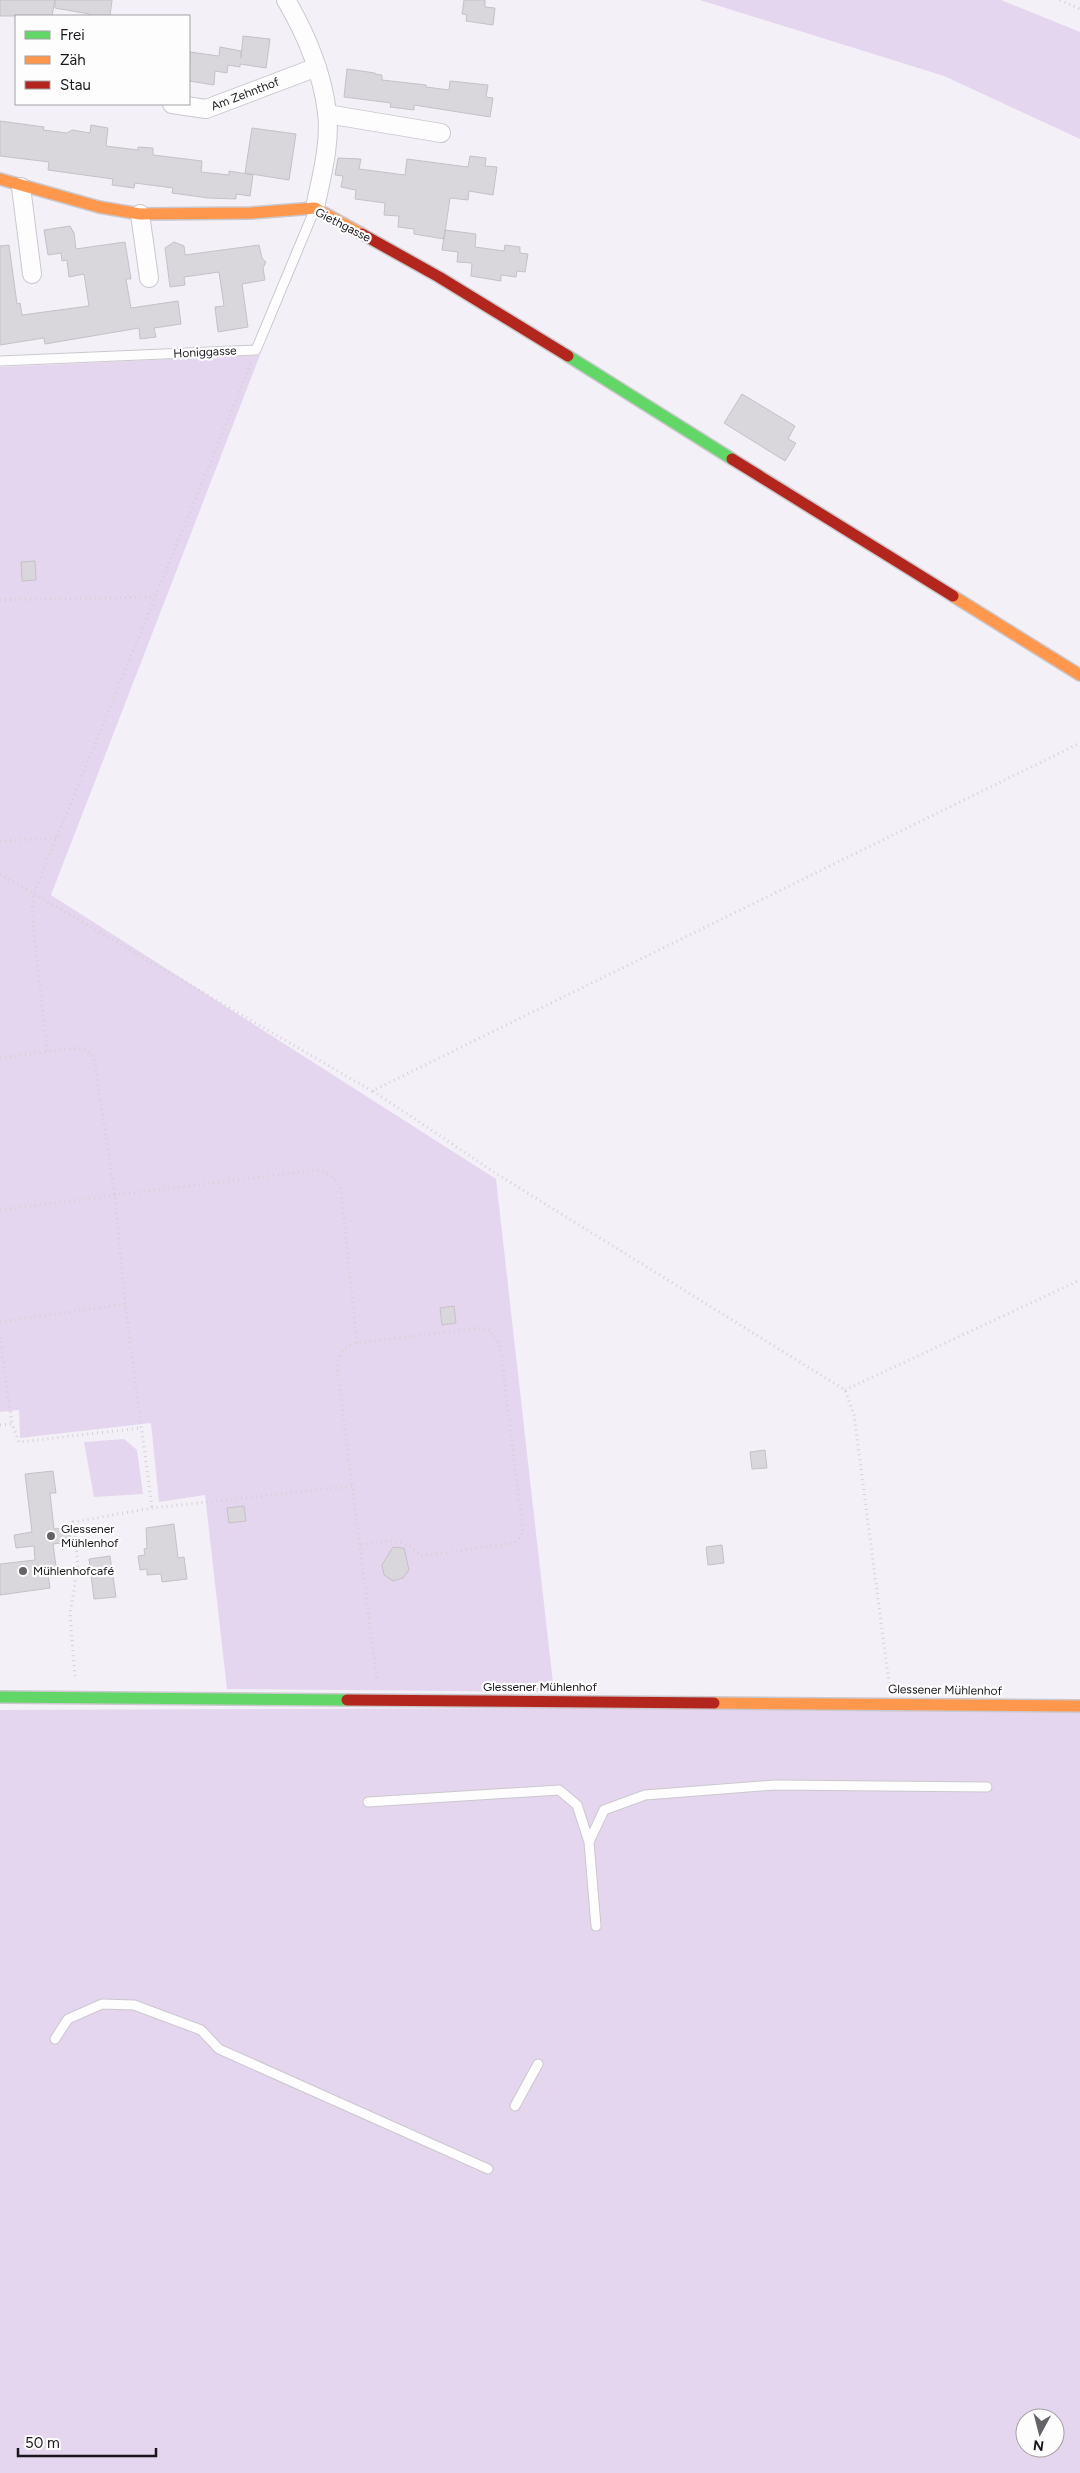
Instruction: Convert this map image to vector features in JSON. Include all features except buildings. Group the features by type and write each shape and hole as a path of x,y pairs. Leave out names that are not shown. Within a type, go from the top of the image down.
{"street":[{"path":"286,0 317,67 327,114 324,163 315,208"},
{"name":"Am Zehnthof","path":"179,105 206,109 317,67"},
{"path":"327,114 441,133"},
{"name":"Giethgasse","path":"0,179 99,207 140,214 251,213 315,208 439,277 1080,674"},
{"path":"21,186 32,274"},
{"path":"140,214 149,278"},
{"name":"Glessener Mühlenhof","path":"0,1697 1080,1706"}],"lane":[{"path":"256,350 315,208"},
{"name":"Honiggasse","path":"0,362 256,350"},
{"path":"590,1842 604,1810 645,1795 775,1785 987,1787"},
{"path":"368,1802 559,1790 577,1805 590,1842 596,1926"},
{"path":"55,2039 68,2019 102,2004 134,2005 201,2030 219,2049 488,2169"},
{"path":"515,2106 538,2064"}],"path":[{"path":"1060,0 1080,9"},
{"path":"48,1051 32,913 34,893 256,350"},
{"path":"0,600 154,597"},
{"path":"372,1091 1080,743"},
{"path":"0,841 57,838"},
{"path":"0,874 372,1091 497,1174 846,1390 854,1415 892,1704"},
{"path":"0,1058 73,1048 85,1049 94,1058 115,1197 125,1304 152,1508"},
{"path":"0,1210 115,1197 315,1170 329,1174 337,1180 340,1189 358,1343"},
{"path":"846,1390 1080,1280"},
{"path":"0,1322 125,1304"},
{"path":"362,1545 394,1541 409,1545 421,1556 514,1543 521,1537 523,1529 500,1345 496,1336 490,1330 481,1328 358,1343 346,1346 340,1354 338,1366 380,1699"},
{"path":"0,1338 12,1424 18,1442 141,1428"},
{"path":"0,1425 12,1424"},
{"path":"76,1698 70,1615 78,1564 73,1522 152,1508 354,1486"}],"shaded area":[{"path":"700,0 1001,0 1080,32 1080,139 944,76"},
{"path":"260,355 51,895 496,1179 554,1692 227,1689 205,1495 159,1502 151,1423 20,1438 19,1410 0,1412 0,367"},
{"path":"124,1439 137,1450 143,1494 94,1497 84,1442"},
{"path":"554,1708 1080,1712 1080,2473 0,2473 0,1710"}],"traffic: fast":[{"path":"568,356 732,459"},
{"path":"0,1697 347,1700"}],"traffic: slow":[{"path":"0,179 99,207 140,214 251,213 315,208 362,234"},
{"path":"953,596 1080,675"},
{"path":"714,1703 1080,1706"}],"traffic: jam":[{"path":"362,234 439,277 568,356"},
{"path":"732,459 953,596"},
{"path":"347,1700 714,1703"}],"place":[{"name":"Glessener Mühlenhof","path":"51,1536"},
{"name":"Mühlenhofcafé","path":"23,1571"}]}
